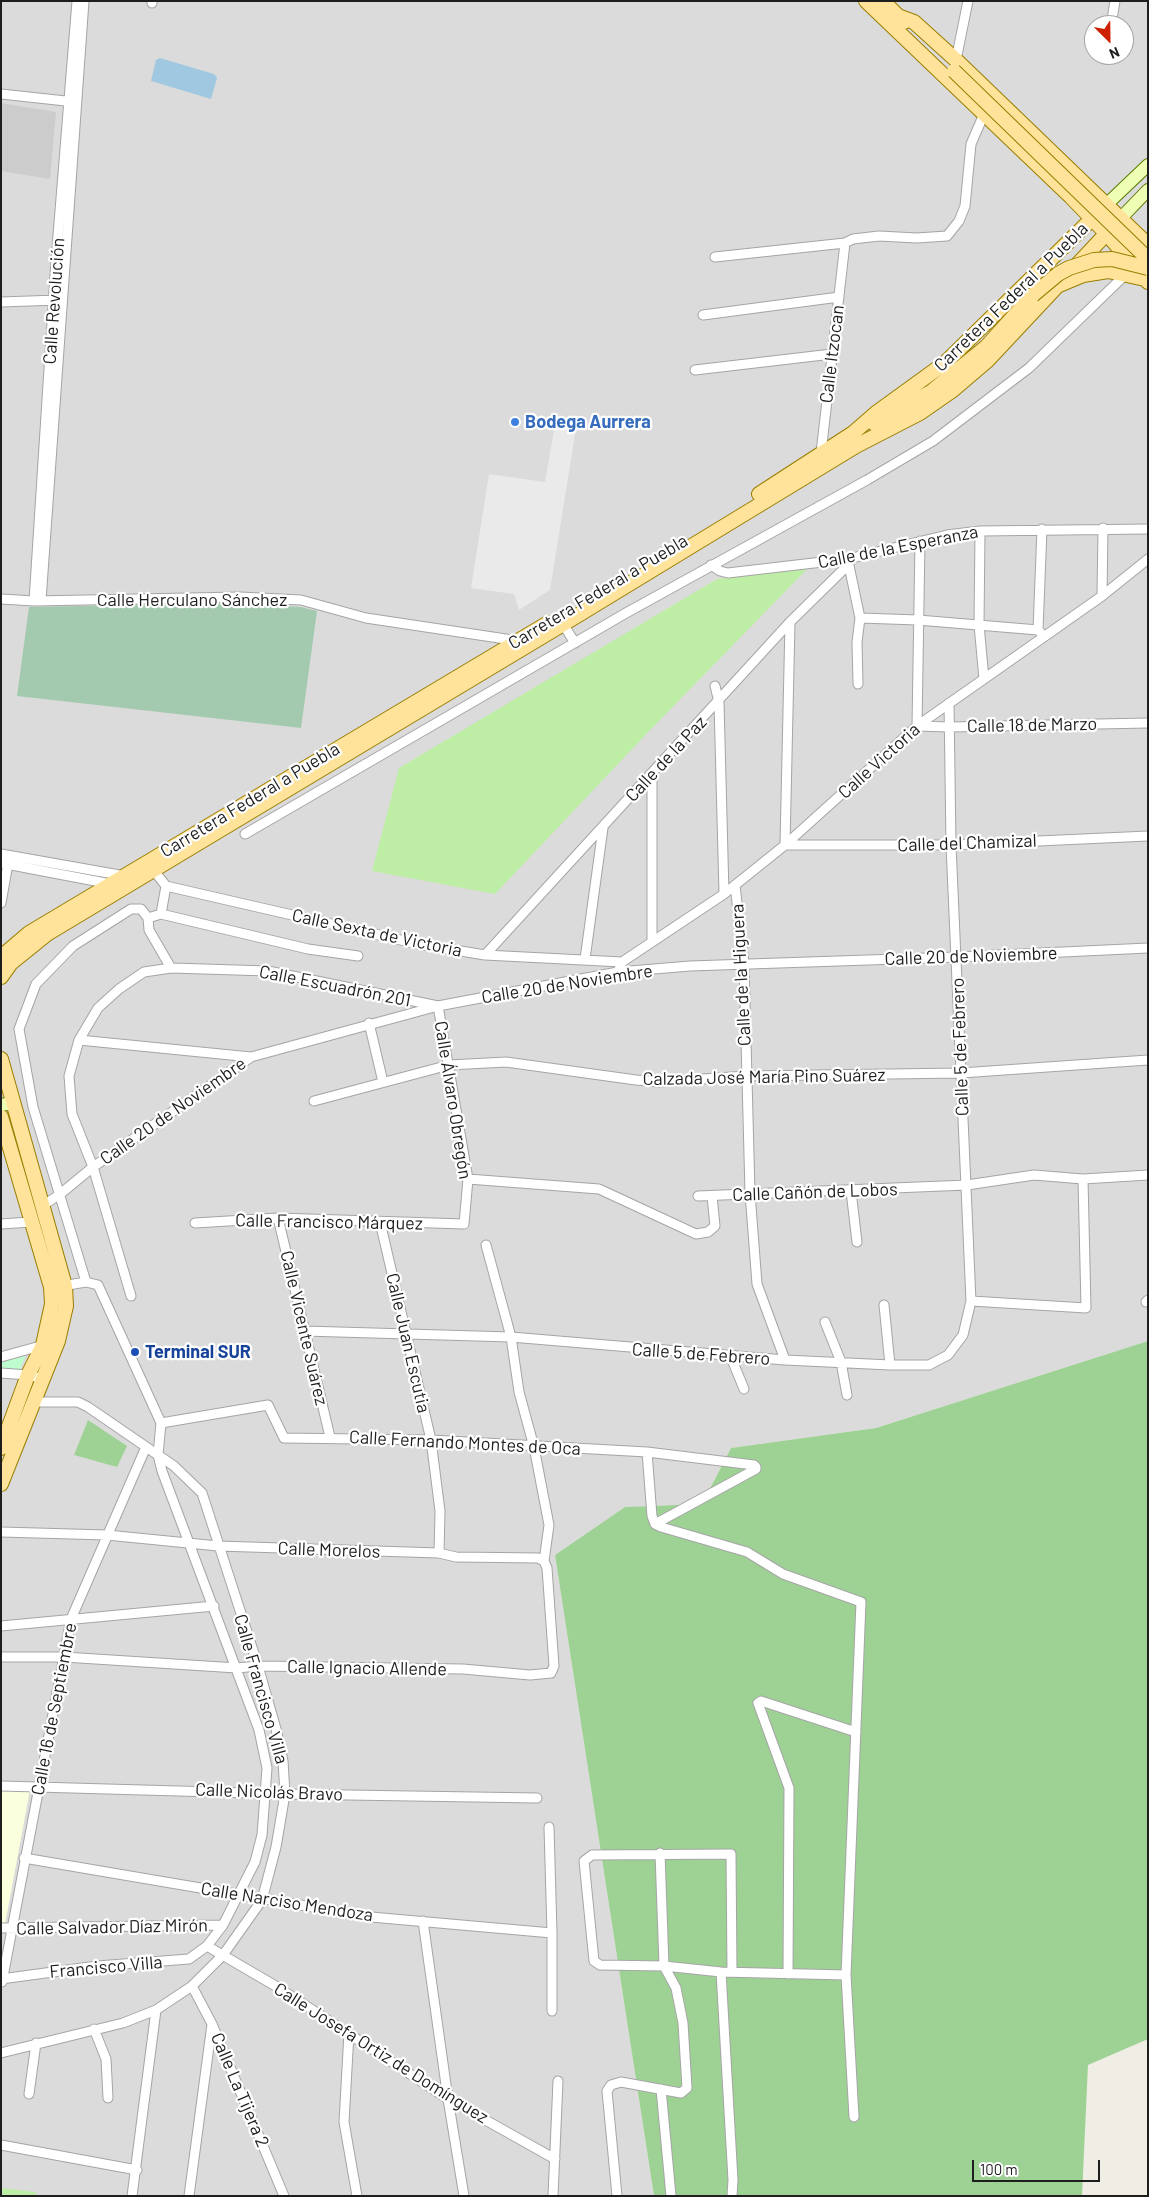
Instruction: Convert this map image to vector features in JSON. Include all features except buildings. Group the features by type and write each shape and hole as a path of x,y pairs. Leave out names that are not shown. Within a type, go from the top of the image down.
{"main road":[{"path":"866,1 1071,197 1147,276"},
{"path":"883,1 1085,183 1148,245"},
{"path":"956,66 1148,259"},
{"name":"Carretera Federal a Puebla","path":"521,644 564,624 824,458 876,413 945,364 1148,165"},
{"path":"1071,197 1085,183"},
{"name":"Carretera Federal a Puebla","path":"1,977 11,963 47,934 119,882 150,866 521,644 710,526 824,458 856,446 920,412 953,390 987,361 1148,190"},
{"path":"1052,258 1066,266 1062,280"},
{"path":"853,433 904,408 931,392 986,347 1033,295 1058,274 1069,268 1094,260 1112,259 1147,276"},
{"path":"1040,271 1041,278 1047,285 1096,272 1147,276"},
{"name":"Carretera Federal a Puebla","path":"119,882 137,880 150,866"},
{"name":"Carretera Federal a Puebla","path":"1,957 29,933 97,898"},
{"path":"1,1059 7,1104 42,1206 58,1286 52,1304 49,1347 43,1379 1,1484"},
{"path":"1,1117 31,1222 58,1286"},
{"path":"1,1448 28,1375 49,1347"}],"street":[{"name":"Calle Revolución","path":"74,102 77,1"},
{"name":"Calle Revolución","path":"38,600 74,102 84,1"},
{"path":"956,66 968,1"},
{"path":"1113,15 1115,1"},
{"path":"1,94 74,102"},
{"path":"715,257 845,243 853,239 879,236 917,238 947,236 959,221 965,206 971,144 984,114"},
{"name":"Calle Itzocan","path":"824,458 832,354 845,243"},
{"path":"244,834 711,565 867,480 933,441 1029,368 1126,274"},
{"path":"703,314 839,297"},
{"path":"1,302 59,300"},
{"path":"696,370 832,354"},
{"path":"1102,596 1103,528"},
{"name":"Calle de la Esperanza","path":"711,565 720,571 728,573 848,562 920,541 980,531 1103,528 1148,529"},
{"path":"860,618 979,625 1041,634 1042,529"},
{"path":"980,531 979,625 984,678"},
{"path":"917,726 920,541"},
{"name":"Calle Victoria","path":"622,962 724,894 785,845 917,726 1041,634 1102,596 1148,559"},
{"path":"848,562 860,618 857,642 858,684"},
{"name":"Calle de la Paz","path":"485,954 719,702 790,622 848,562"},
{"name":"Calle Herculano Sánchez","path":"2,600 240,597 300,600 366,618 521,644"},
{"path":"785,845 790,622"},
{"path":"564,624 575,643"},
{"path":"715,686 719,702 724,894"},
{"name":"Calle 5 de Febrero","path":"511,1337 785,1360 929,1365 948,1354 963,1335 971,1301 951,845 949,703"},
{"name":"Calle 18 de Marzo","path":"917,726 1148,723"},
{"path":"652,774 652,941"},
{"path":"585,959 603,827"},
{"name":"Calle del Chamizal","path":"785,845 951,845 1148,836"},
{"path":"5,859 119,882"},
{"path":"5,859 119,882"},
{"path":"1,903 5,859"},
{"path":"150,866 166,886 161,914"},
{"name":"Calle de la Higuera","path":"735,885 744,964 750,1193 757,1284 785,1360"},
{"name":"Calle Sexta de Victoria","path":"166,886 418,944 485,954 622,962"},
{"path":"86,1282 33,1107 19,1029 36,984 73,946 131,909 141,909 148,918 149,930 171,968"},
{"path":"148,918 161,914 308,949 358,956"},
{"name":"Calle 20 de Noviembre","path":"42,1206 59,1195 92,1168 251,1057 369,1023 438,1006 618,972 744,964 1148,948"},
{"path":"618,972 622,962"},
{"name":"Calle Escuadrón 201","path":"131,1296 92,1168 72,1114 69,1076 79,1040 98,1008 119,989 144,972 171,968 268,971 438,1006"},
{"name":"Calle Álvaro Obregón","path":"438,1006 468,1179 464,1224"},
{"path":"369,1023 382,1082"},
{"path":"79,1040 251,1057"},
{"name":"Calzada José María Pino Suárez","path":"314,1101 449,1065 506,1062 659,1082 746,1076 961,1073 1148,1060"},
{"name":"Calle Cañón de Lobos","path":"468,1179 599,1189 696,1234 708,1232 715,1226 712,1196 750,1193 967,1186 1034,1175 1082,1179 1148,1175"},
{"path":"971,1301 1086,1308 1082,1179"},
{"path":"851,1191 857,1242"},
{"path":"698,1196 712,1196"},
{"name":"Calle Francisco Márquez","path":"195,1223 278,1218 464,1224"},
{"name":"Calle Vicente Suárez","path":"278,1218 330,1437"},
{"path":"1,1224 31,1222"},
{"name":"Calle Juan Escutia","path":"380,1222 431,1440 440,1511 439,1553"},
{"path":"486,1245 511,1337 519,1392 534,1447 549,1525 544,1561"},
{"path":"58,1286 86,1282 98,1285 161,1423 158,1455"},
{"path":"884,1305 890,1365"},
{"path":"825,1322 841,1362 847,1395"},
{"path":"304,1331 511,1337"},
{"path":"1,1357 49,1347"},
{"path":"730,1356 744,1389"},
{"path":"1,1373 28,1375 43,1379"},
{"name":"Calle Francisco Villa","path":"1,2052 36,2042 124,2023 156,2010 192,1986 223,1955 262,1900 276,1848 285,1794 283,1761 258,1666 202,1493 174,1466 88,1407 78,1402 34,1402"},
{"name":"Calle Fernando Montes de Oca","path":"161,1423 268,1405 284,1438 330,1437 431,1440 647,1452 754,1465 756,1467 756,1469 655,1524"},
{"name":"Calle 16 de Septiembre","path":"2,1980 71,1619 146,1447"},
{"path":"647,1452 652,1516 655,1524 747,1552 783,1574 861,1602 846,1975 854,2117"},
{"name":"Calle Francisco Villa","path":"158,1455 162,1471 191,1544 259,1730 267,1768 262,1835 255,1862 223,1925 207,1946"},
{"name":"Calle Morelos","path":"1,1532 107,1535 218,1546 439,1553 456,1557 538,1558 544,1561"},
{"name":"Calle Ignacio Allende","path":"1,1657 64,1657 236,1668 258,1666 463,1669 530,1675 553,1672 544,1561"},
{"path":"1,1626 214,1606"},
{"path":"788,1974 788,1788 758,1703 761,1701 856,1732"},
{"name":"Calle Nicolás Bravo","path":"1,1786 285,1794 536,1798"},
{"path":"549,1827 552,2011"},
{"path":"732,1972 732,1854 660,1852 592,1854 584,1861 594,1961 600,1965 664,1966 721,1972 846,1975"},
{"path":"617,2196 607,2091 611,2085 621,2082 681,2093 687,2088 683,2023 676,1988 664,1966 660,1852"},
{"name":"Calle Narciso Mendoza","path":"24,1858 262,1900 372,1917 552,1933"},
{"path":"423,1921 448,2099 464,2196"},
{"name":"Calle Salvador Díaz Mirón","path":"1,1928 223,1925"},
{"name":"Calle Josefa Ortiz de Domínguez","path":"207,1946 279,1988 448,2099 555,2159"},
{"name":"Francisco Villa","path":"2,1980 98,1966 189,1959 207,1946"},
{"path":"721,1972 733,2180 732,2196"},
{"name":"Calle La Tijera 2","path":"192,1986 212,2024 284,2196"},
{"path":"132,2196 137,2170 156,2010"},
{"path":"189,2196 212,2024"},
{"path":"94,2030 106,2059 108,2098"},
{"path":"349,2033 344,2122 357,2196"},
{"path":"29,2094 36,2042"},
{"path":"553,2196 558,2081"},
{"path":"661,2089 671,2196"},
{"path":"1,2145 137,2170"}],"shaded area":[{"path":"1,1 1148,1 1148,1341 876,1428 731,1448 702,1504 625,1507 555,1555 654,2196 1,2196"},
{"path":"1,103 56,112 50,179 1,171"},
{"path":"556,419 577,422 550,590 519,610 514,594 471,588 489,474 545,482"},
{"path":"240,603 301,607 317,611 301,728 17,696 29,607"},
{"path":"1,1790 30,1790 5,1924 1,1924"}],"green space":[{"path":"811,565 653,727 495,894 372,871 399,768 717,579"},
{"path":"1148,1341 1148,2039 1088,2065 1082,2196 654,2196 555,1555 625,1507 702,1504 731,1448 876,1428"},
{"path":"27,1353 20,1369 1,1369 1,1360"},
{"path":"88,1420 127,1446 117,1467 74,1455"},
{"path":"1,2188 36,2192 35,2196 1,2196"}],"water":[{"path":"160,58 214,74 217,78 211,99 151,81 156,60"}],"place":[{"name":"Bodega Aurrera","path":"515,422"},
{"name":"Terminal SUR","path":"135,1352"}]}
